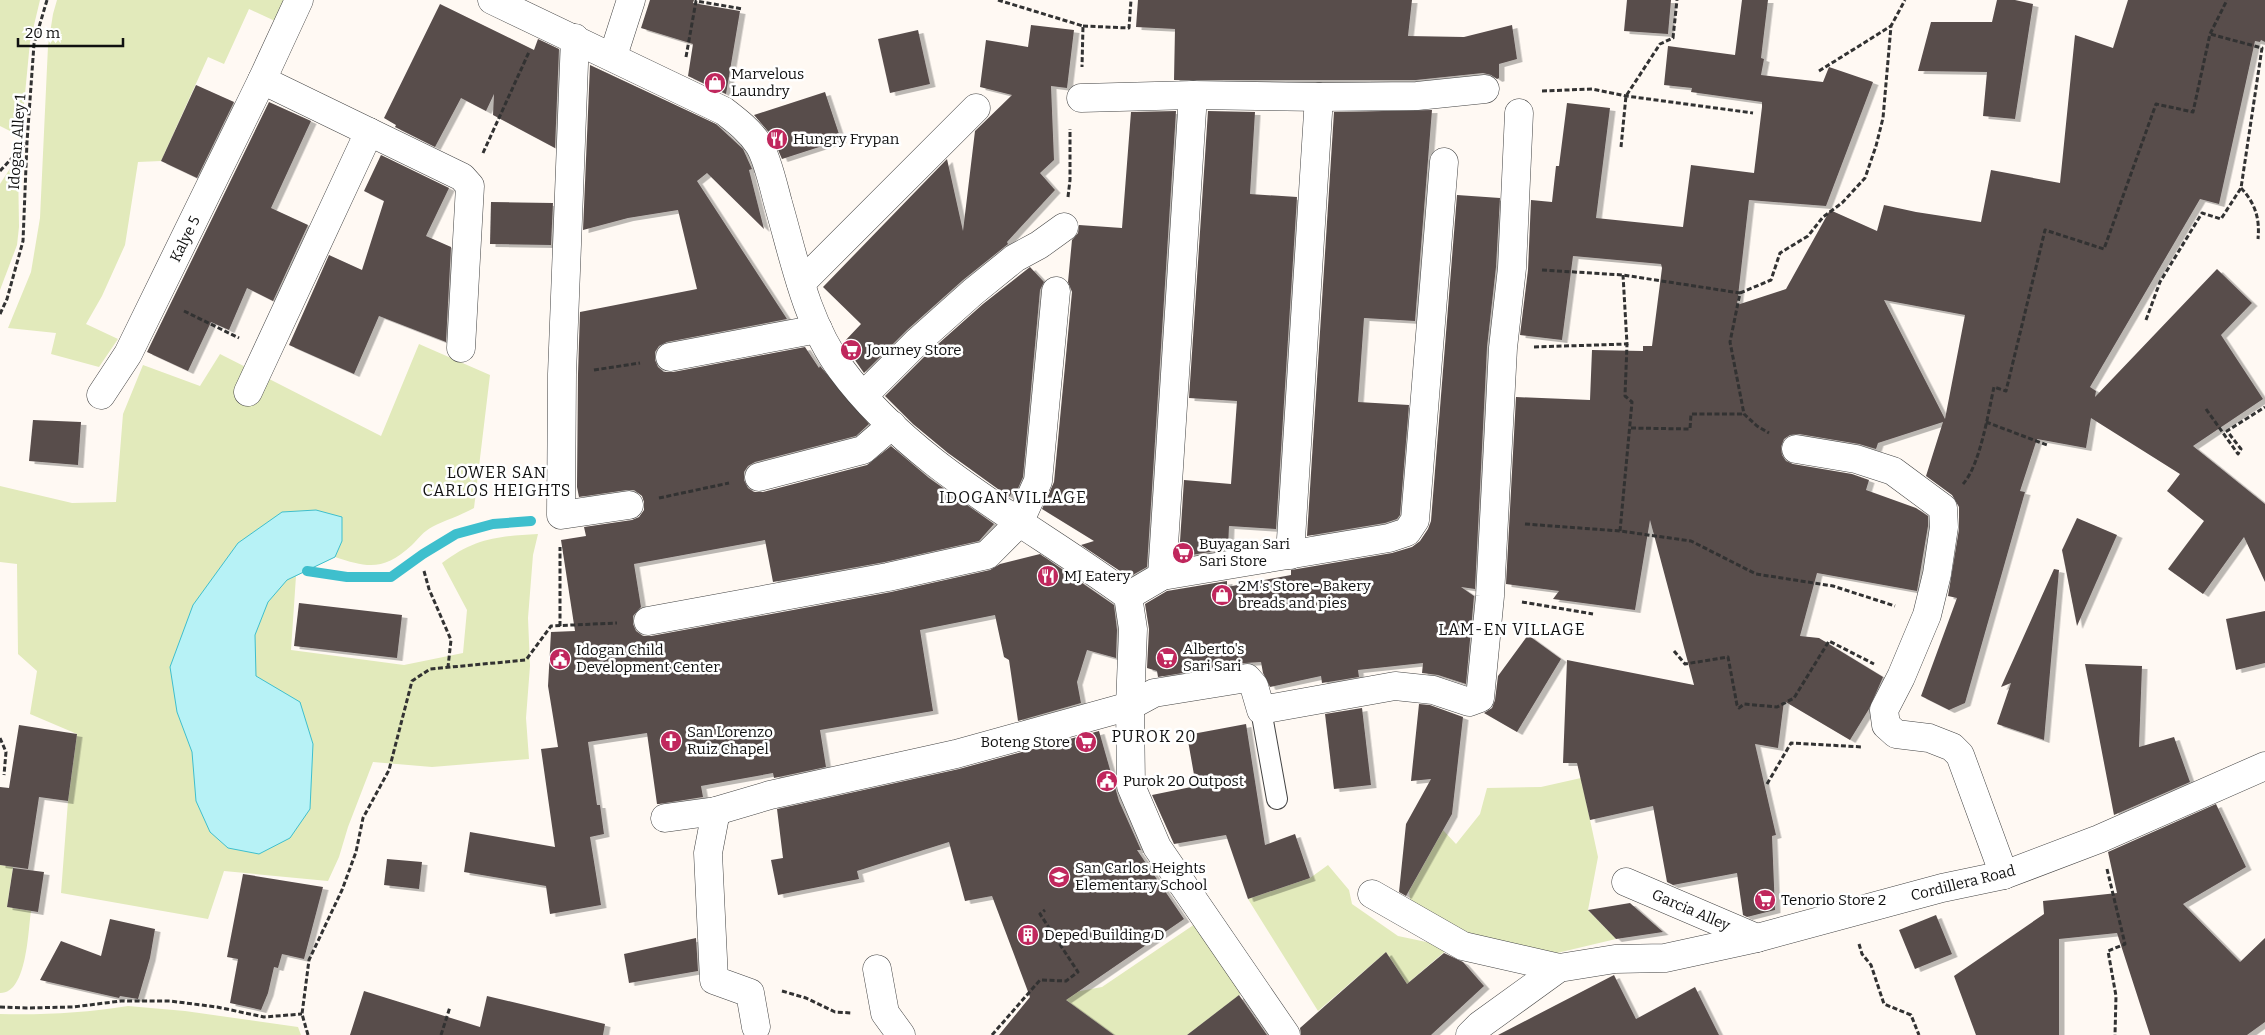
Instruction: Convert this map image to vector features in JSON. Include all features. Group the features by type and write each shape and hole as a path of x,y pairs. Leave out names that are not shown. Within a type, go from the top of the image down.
{"street":[{"name":"Kalye 5","path":"101,395 128,354 299,0"},
{"path":"613,56 631,0"},
{"path":"496,1 724,111 744,127 760,146 801,283 818,329 841,369 892,425 954,477 1019,523 1084,563 1128,596 1133,629 1130,706 1131,786 1157,846 1286,1035"},
{"path":"575,38 562,374 561,515 629,505"},
{"path":"262,80 462,177 470,186 461,348"},
{"path":"1081,98 1193,95 1418,96 1485,89"},
{"path":"1162,576 1193,95"},
{"path":"1290,555 1319,97"},
{"path":"801,283 976,108"},
{"path":"665,818 716,811 770,795 956,754 1130,706 1154,693 1247,678 1254,686 1261,710 1395,686 1433,690 1468,702 1480,698 1490,596 1503,348 1512,268 1519,112"},
{"path":"248,392 369,132"},
{"path":"1128,596 1162,576 1389,538 1406,532 1415,520 1444,162"},
{"path":"864,395 917,342 973,292 1015,258 1039,245 1064,227"},
{"path":"648,621 888,577 987,555 1019,523 1038,481 1056,291"},
{"path":"670,357 818,329"},
{"path":"759,477 864,450 892,425"},
{"path":"1796,449 1856,459 1893,471 1943,508 1944,527 1927,615 1901,677 1884,710 1886,725 1896,734 1929,738 1952,747 1960,754 2004,875"},
{"name":"Cordillera Road","path":"1372,894 1463,946 1558,968 1615,959 1665,958 1757,938 1942,888 2004,875 2099,839 2265,766"},
{"path":"716,811 708,853 714,980 750,993 756,1027"},
{"name":"Garcia Alley","path":"1626,882 1757,938"},
{"name":"Cordillera Road","path":"1470,1035 1480,1025 1558,968"},
{"path":"877,970 885,1013 901,1035"}],"lane":[{"path":"1261,710 1277,799"}],"path":[{"name":"Idogan Alley 1","path":"0,314 23,241 27,142 34,44 47,0"},
{"path":"998,0 1082,26 1129,28 1131,0"},
{"path":"1621,147 1626,96 1660,44 1673,38 1677,0"},
{"path":"1512,268 1623,275 1740,293 1771,280 1780,253 1808,236 1823,218 1842,203 1865,178 1876,146 1882,118 1891,26 1905,0"},
{"path":"1970,476 1994,387 2006,391 2045,230 2104,249 2156,104 2193,112 2210,34 2226,0"},
{"path":"680,90 696,1 743,9"},
{"path":"483,154 541,24"},
{"path":"1064,227 1070,180 1070,126 1081,98 1082,26"},
{"path":"1819,71 1891,26"},
{"path":"2146,320 2160,282 2202,213 2220,219 2241,188 2262,48 2210,34"},
{"path":"1519,112 1528,92 1592,89 1626,96 1753,113"},
{"path":"0,171 27,142"},
{"path":"2241,188 2252,201 2256,210 2259,229 2258,239"},
{"path":"2259,229 2265,228"},
{"path":"1620,531 1632,402 1625,396 1627,344 1623,275"},
{"path":"1740,293 1730,342 1744,414 1757,426 1796,449"},
{"path":"156,298 267,351"},
{"path":"1503,348 1627,344"},
{"path":"2206,409 2238,454 2241,449 2227,431 2265,406"},
{"path":"1631,428 1690,430 1691,414 1744,414"},
{"path":"1986,422 2047,445"},
{"path":"629,505 759,477"},
{"path":"560,626 561,515"},
{"path":"1493,523 1550,524 1691,541 1756,574 1833,586 1927,615"},
{"path":"424,571 429,589 450,640 448,667"},
{"path":"1490,596 1593,614"},
{"path":"308,1035 302,1014 309,960 348,875 356,852 363,818 389,770 412,681 430,669 526,660 551,626 648,621"},
{"path":"1674,651 1685,664 1728,657 1739,708 1744,704 1778,707 1794,698 1829,641 1901,677"},
{"path":"0,738 6,752 4,775"},
{"path":"1767,784 1790,743 1864,747"},
{"path":"2104,860 2124,944 2108,951 2116,996 2116,1035"},
{"path":"992,1035 1040,980 1066,981 1078,972 1040,914 1045,910"},
{"path":"1857,938 1862,954 1871,965 1884,1004 1911,1015 1919,1035"},
{"path":"776,990 806,998 835,1012 885,1013"},
{"path":"0,1006 26,1008 121,1001 170,1001 217,1007 264,1017 302,1014"},
{"path":"441,1035 450,1007"}],"green space":[{"path":"0,0 40,0 30,42 22,125 16,134 0,126"},
{"path":"57,0 284,0 275,21 249,9 224,64 208,57 161,161 138,162 125,245 102,296 86,324 118,339 99,367 51,354 56,333 8,328 31,272 40,218 48,46"},
{"path":"18,163 19,227 17,245 0,290 0,184 11,167"},
{"path":"419,344 490,375 474,508 429,529 402,553 384,563 366,565 335,557 296,576 291,650 404,665 463,653 467,610 442,563 476,543 499,537 538,534 533,555 528,618 530,666 526,718 529,759 432,767 373,762 348,827 339,857 328,881 224,871 208,919 61,893 68,801 77,734 30,714 37,671 18,654 17,564 0,562 0,486 72,503 116,502 123,414 143,365 200,386 220,354 381,436"},
{"path":"1581,778 1598,857 1588,910 1616,939 1557,953 1483,938 1459,929 1411,906 1409,891 1443,830 1456,844 1480,814 1487,788 1541,787"},
{"path":"0,865 13,867 7,907 31,911 27,946 21,973 9,991 0,993"},
{"path":"1328,865 1349,890 1352,904 1398,936 1450,947 1407,984 1386,952 1318,1011 1248,899 1310,878"},
{"path":"1195,924 1242,993 1187,1035 1114,1035 1059,995 1102,987"},
{"path":"128,1006 185,1011 298,1027 301,1035 0,1035 0,1014 64,1013"}],"water":[{"path":"316,510 342,517 342,541 335,557 287,580 268,602 255,635 256,676 300,702 313,744 310,809 290,838 259,854 228,848 210,832 196,801 192,752 177,712 170,667 193,605 238,543 282,512"}],"building":[{"path":"650,0 694,0 693,3 740,11 726,94 688,76 693,44 641,28"},
{"path":"1138,0 1412,0 1408,36 1464,37 1512,25 1517,59 1499,64 1499,78 1497,79 1483,73 1416,80 1174,80 1175,29 1136,27"},
{"path":"1627,0 1671,0 1668,34 1624,31"},
{"path":"1742,0 1768,0 1761,58 1764,59 1761,75 1823,82 1829,67 1873,82 1826,206 1749,200 1737,305 1786,289 1830,210 1877,231 1884,205 1981,222 1991,170 2060,183 2075,35 2113,48 2128,0 2265,0 2265,42 2261,40 2260,42 2255,41 2219,204 2200,199 2090,387 2096,391 2095,397 2217,269 2252,303 2221,335 2263,399 2193,446 2265,504 2265,582 2244,537 2203,594 2168,569 2204,521 2167,491 2180,474 2091,418 2086,448 2037,439 2020,491 2025,492 1965,703 1949,710 1921,696 1957,598 1948,596 1959,529 1959,507 1952,495 1926,476 1943,422 1878,443 1876,449 1859,444 1799,434 1790,435 1784,439 1781,447 1782,455 1786,461 1793,464 1852,474 1869,480 1866,490 1916,508 1928,516 1928,526 1917,591 1817,573 1800,636 1819,638 1883,677 1869,709 1850,740 1784,701 1778,748 1755,744 1776,835 1772,836 1775,910 1747,917 1743,915 1737,873 1673,885 1667,882 1653,806 1590,820 1577,763 1563,763 1567,660 1694,685 1650,520 1635,610 1553,599 1559,591 1506,584 1516,397 1590,400 1592,350 1643,351 1643,346 1652,346 1662,268 1661,264 1573,256 1562,340 1520,335 1528,270 1531,200 1552,202 1556,166 1559,166 1567,103 1610,108 1596,218 1683,227 1691,165 1754,173 1762,102 1691,92 1692,88 1664,85 1668,46 1735,55","holes":["1884,300 1965,315 1945,419"]},
{"path":"1997,0 2015,0 2033,4 2015,119 1983,116 1987,72 1918,71 1931,22 1992,22"},
{"path":"440,4 534,50 538,39 559,49 555,148 493,115 494,94 486,111 461,98 435,147 395,127 396,125 384,118"},
{"path":"1031,25 1074,30 1067,88 1051,86 1054,160 1040,173 1055,190 1007,242 1008,244 963,280 907,330 864,373 843,343 861,324 823,287 947,159 963,231 975,131 1012,95 980,87 986,40 1028,47"},
{"path":"918,30 930,84 890,93 878,39"},
{"path":"590,65 716,124 743,149 752,169 749,170 764,229 707,173 697,181 787,319 667,342 659,346 655,352 655,360 658,367 664,372 673,372 805,347 819,368 820,366 869,424 856,436 755,462 748,466 744,472 744,480 748,488 754,492 763,492 867,465 891,446 929,478 994,524 979,541 885,562 773,582 765,540 634,564 641,607 633,616 633,624 636,631 643,636 651,636 891,592 990,570 1000,564 1040,554 1114,605 1117,630 1116,658 1087,650 1077,682 1081,703 1018,721 1009,660 1004,657 995,615 920,630 933,711 820,730 826,767 774,778 773,773 701,786 703,797 659,804 657,804 647,733 588,742 597,805 600,805 604,834 590,837 601,905 550,914 546,886 464,872 470,832 555,847 541,749 558,747 548,686 551,632 575,631 561,540 586,536 584,527 632,520 639,517 644,510 642,496 634,490 579,497 577,487 580,312 697,289 678,210 628,218 583,230"},
{"path":"196,85 234,102 197,178 161,161"},
{"path":"825,92 841,140 782,159 772,136 754,115"},
{"path":"269,102 311,121 271,208 308,225 273,301 247,288 229,330 211,322 188,371 147,352"},
{"path":"1432,110 1415,321 1364,318 1358,402 1409,405 1400,515 1397,519 1385,523 1307,536 1334,112"},
{"path":"1176,111 1147,567 1129,577 1081,545 1094,541 1042,509 1054,482 1072,292 1068,282 1072,240 1078,233 1079,225 1122,228 1131,112"},
{"path":"1208,111 1255,112 1250,194 1297,197 1276,529 1229,526 1228,549 1179,557 1184,480 1231,484 1237,401 1189,398"},
{"path":"381,155 449,188 426,236 451,247 446,342 379,316 354,374 289,345 329,255 362,270 384,201 364,191"},
{"path":"1457,195 1500,198 1496,267 1487,347 1475,589 1461,587 1474,596 1466,684 1438,675 1422,673 1423,663 1358,670 1359,677 1322,683 1321,676 1270,687 1263,673 1261,662 1158,677 1157,671 1147,668 1149,629 1145,604 1167,591 1227,581 1227,587 1291,575 1291,570 1392,553 1412,547 1420,541 1428,529 1431,521"},
{"path":"491,202 553,203 551,245 490,244"},
{"path":"1030,267 1044,282 1040,290 1023,477 1016,493 1013,491 1009,497 948,453 913,424 885,396 928,353 983,304"},
{"path":"33,420 81,422 78,465 29,461"},
{"path":"2077,518 2117,535 2077,626 2062,550"},
{"path":"2054,569 2059,570 2044,740 1997,724 2011,683 2001,687"},
{"path":"299,603 402,615 397,658 294,646"},
{"path":"2265,611 2265,663 2236,670 2226,619"},
{"path":"1528,635 1561,659 1517,732 1484,713 1492,708 1498,676"},
{"path":"2085,664 2142,666 2139,747 2174,737 2190,782 2114,815"},
{"path":"1419,704 1430,705 1463,717 1452,814 1406,896 1399,892 1406,824 1431,779 1411,781"},
{"path":"1362,708 1371,785 1334,789 1325,714"},
{"path":"1246,724 1265,845 1295,834 1310,878 1248,899 1226,835 1174,844 1152,795 1196,786 1187,735"},
{"path":"19,725 77,734 68,801 39,797 28,869 0,865 0,787 9,788"},
{"path":"1099,731 1119,801 1141,850 1137,850 1184,919 1066,1000 1114,1035 999,1035 1030,997 992,896 965,901 949,842 857,871 859,879 778,895 771,860 783,858 777,809 959,769"},
{"path":"2216,804 2246,867 2183,904 2240,962 2265,938 2265,1022 2247,1035 2150,1035 2117,933 2059,939 2059,1035 1976,1035 1954,976 2044,914 2043,901 2117,893 2108,852"},
{"path":"387,859 422,862 419,889 384,885"},
{"path":"13,868 44,872 38,912 7,907"},
{"path":"243,874 323,887 304,959 282,954 278,968 274,967 268,993 261,1010 230,1003 238,959 227,957"},
{"path":"1630,903 1663,932 1616,939 1588,910"},
{"path":"1936,915 1952,954 1915,969 1899,930"},
{"path":"110,919 155,929 150,958 138,999 120,996 119,998 40,980 61,941 101,956"},
{"path":"696,938 698,971 629,983 624,954"},
{"path":"1386,952 1407,984 1444,953 1463,962 1484,986 1431,1035 1301,1035 1300,1028"},
{"path":"1614,975 1636,1019 1695,987 1719,1035 1498,1035"},
{"path":"364,991 480,1027 487,996 605,1024 603,1035 350,1035"},
{"path":"1239,995 1267,1035 1187,1035"}],"waterway":[{"path":"307,571 347,577 391,577 423,554 456,534 493,524 531,521"}],"place":[{"name":"Marvelous Laundry","path":"715,83"},
{"name":"Hungry Frypan","path":"777,139"},
{"name":"Journey Store","path":"851,350"},
{"name":"Buyagan Sari Sari Store","path":"1183,553"},
{"name":"MJ Eatery","path":"1048,576"},
{"name":"2M's Store - Bakery breads and pies","path":"1222,595"},
{"name":"Alberto's Sari Sari","path":"1167,658"},
{"name":"Idogan Child Development Center","path":"560,659"},
{"name":"San Lorenzo Ruiz Chapel","path":"671,741"},
{"name":"Boteng Store","path":"1086,742"},
{"name":"Purok 20 Outpost","path":"1107,781"},
{"name":"San Carlos Heights Elementary School","path":"1059,877"},
{"name":"Tenorio Store 2","path":"1765,900"},
{"name":"Deped Building D","path":"1028,935"}],"district":[{"name":"LOWER SAN CARLOS HEIGHTS","path":"497,481"},
{"name":"IDOGAN VILLAGE","path":"1013,497"},
{"name":"LAM-EN VILLAGE","path":"1512,629"},
{"name":"PUROK 20","path":"1154,736"}]}
